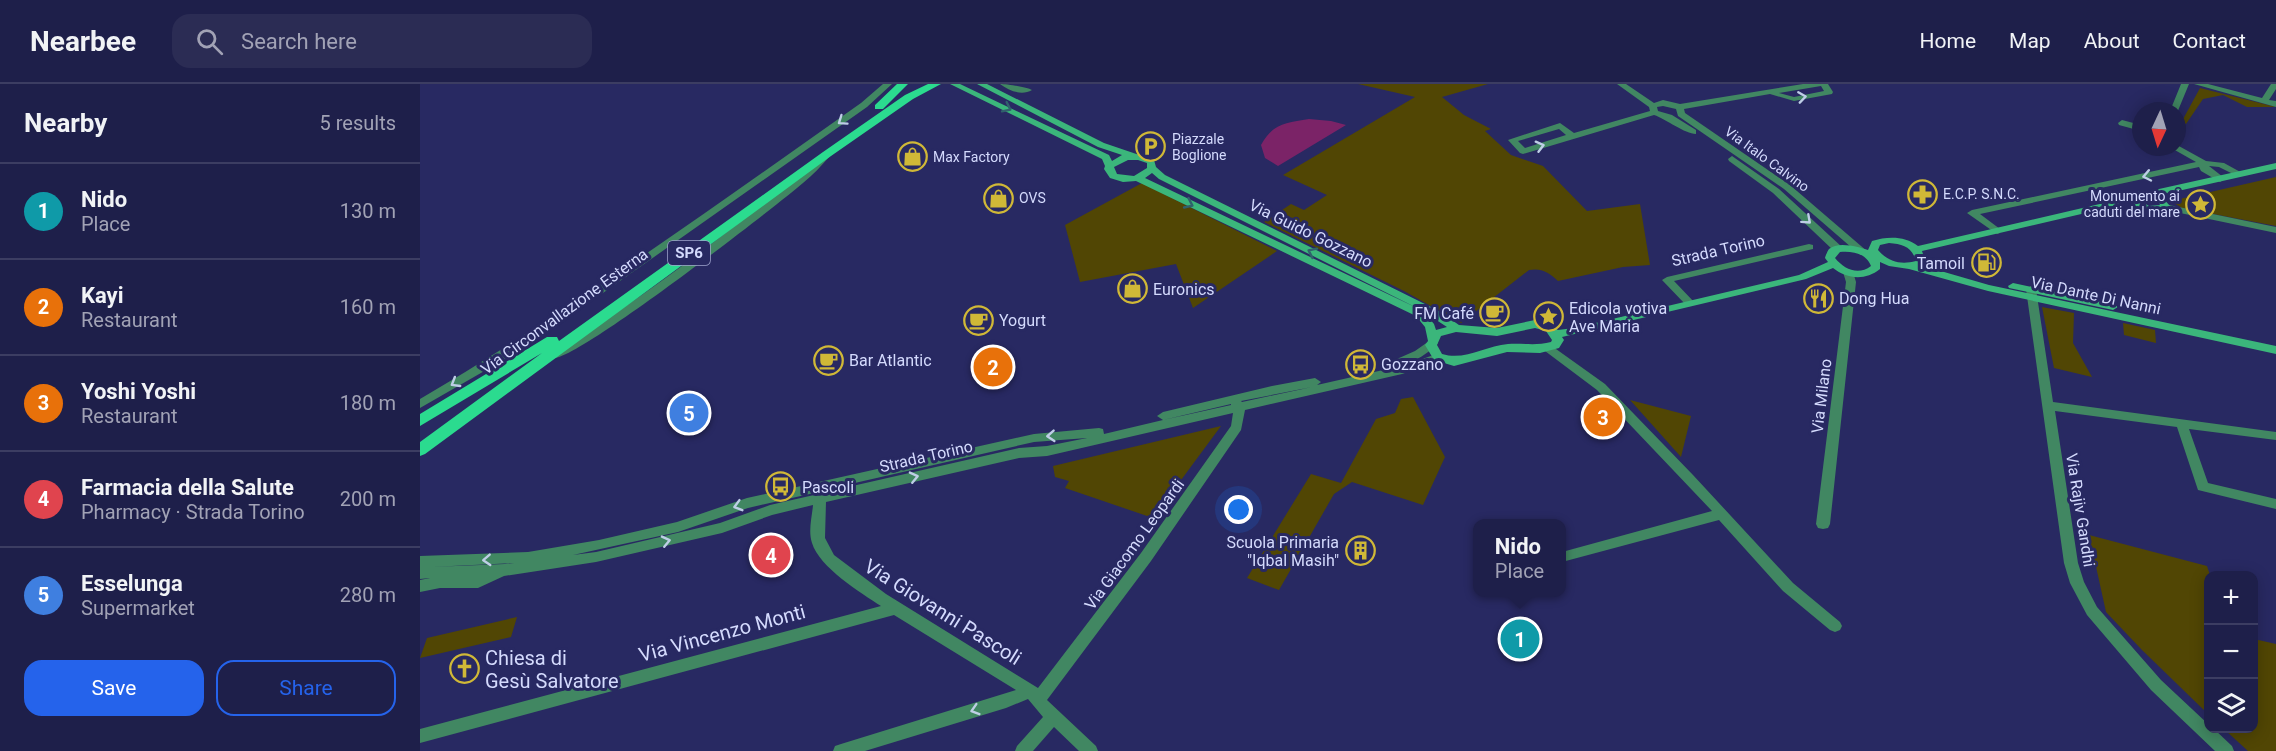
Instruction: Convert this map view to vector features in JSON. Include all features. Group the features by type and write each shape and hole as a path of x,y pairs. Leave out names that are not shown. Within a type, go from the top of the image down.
{"main road":[{"name":"Via Circonvallazione Esterna","path":"420,439 552,340 850,129 893,95 903,84"},
{"name":"Via Circonvallazione Esterna","path":"420,450 827,154 909,97 936,84"},
{"name":"SP6","path":"420,421 552,340"}],"street":[{"path":"420,404 503,355 589,298 864,105 888,84"},
{"path":"954,84 1106,157 1110,166 1119,159 1133,156"},
{"path":"981,84 1106,147 1133,156"},
{"path":"1004,84 1015,90 1028,90"},
{"name":"Via Italo Calvino","path":"1621,84 1654,109 1686,127 1776,191 1838,249"},
{"name":"Via Italo Calvino","path":"1635,84 1663,103 1680,111 1786,187 1868,251"},
{"path":"1669,117 1680,111 1767,92 1818,84"},
{"path":"1767,92 1794,99 1829,92 1824,84"},
{"path":"2178,102 2185,84"},
{"path":"2198,84 2276,104"},
{"path":"2264,101 2275,84"},
{"name":"Via Italo Calvino","path":"1654,109 1663,103"},
{"path":"1574,137 1560,126 1512,140 1523,151 1574,137 1654,109"},
{"path":"2122,123 2132,126"},
{"path":"2186,153 2204,163"},
{"name":"Via Guido Gozzano","path":"1133,156 1148,160 1152,168 1171,181 1433,312 1456,328"},
{"path":"2204,163 2204,169 2220,178"},
{"path":"1996,231 1972,213 2204,163 2217,164 2239,174"},
{"name":"Via Guido Gozzano","path":"1110,166 1110,173 1118,178 1137,178 1420,314 1430,326 1433,351 1439,357"},
{"path":"1137,178 1147,174 1152,168"},
{"path":"2150,195 2273,168"},
{"path":"1916,249 2107,206 2137,193 2150,195 2163,201 2164,207"},
{"path":"2131,197 2141,206"},
{"path":"2107,206 2141,206 2155,209 2164,207 2276,230"},
{"path":"1868,251 1872,258 1881,263 1868,273 1848,272 1833,264 1830,254 1838,249 1868,251 1876,243 1886,240 1900,241 1916,249 1920,254 1916,263"},
{"name":"Strada Torino","path":"1690,303 1667,280 1809,247"},
{"name":"Via Dante Di Nanni","path":"1881,263 1916,263 2032,294 2276,350"},
{"path":"1556,334 1574,332 1802,277 1833,264"},
{"name":"Via Milano","path":"1823,524 1851,282 1848,272"},
{"name":"Via Dante Di Nanni","path":"2032,294 2276,341"},
{"name":"Via Rajiv Gandhi","path":"2032,294 2071,563 2077,583 2092,611 2156,685 2226,751"},
{"path":"1432,342 1442,331 1456,328 1497,332 1535,324 1550,328 1558,340 1549,348 1507,348 1454,362 1439,357"},
{"name":"Strada Torino","path":"420,562 528,557 589,547 678,527 747,503 820,493 1019,453 1047,451 1398,364 1419,354 1432,342"},
{"path":"1549,348 1601,387 1689,478 1788,588 1835,626"},
{"name":"Strada Torino","path":"1237,403 1401,370 1439,357"},
{"name":"Via Giacomo Leopardi","path":"1034,696 1146,557 1237,427 1237,403"},
{"path":"2049,406 2276,436"},
{"path":"2182,424 2203,487 2276,504"},
{"name":"Strada Torino","path":"420,573 505,570 596,557 722,528 820,493"},
{"name":"Via Giovanni Pascoli","path":"820,493 818,538 825,556 845,574 1034,696 1090,751"},
{"path":"1566,556 1721,514"},
{"path":"420,586 440,582 478,582 505,570"},
{"name":"Via Vincenzo Monti","path":"420,736 896,608"},
{"path":"841,751 1006,701 1034,696"},
{"path":"1023,751 1053,717"}],"shaded area":[{"path":"1358,84 1488,84 1442,97 1464,115 1491,129 1485,131 1511,155 1543,166 1587,211 1640,204 1650,265 1623,267 1558,281 1545,271 1529,270 1461,323 1404,291 1264,222 1291,204 1304,210 1327,195 1283,175 1415,97"},
{"path":"2200,88 2276,107 2247,107 2223,95 2203,99 2186,124 2186,114"},
{"path":"1309,119 1346,125 1278,166 1265,158 1261,145 1270,132 1287,123"},
{"path":"2276,177 2276,226 2182,208 2171,201"},
{"path":"1142,183 1277,251 1193,308 1176,264 1080,282 1065,225"},
{"path":"2042,307 2074,313 2073,343 2092,377 2054,368"},
{"path":"2123,323 2155,330 2156,343 2124,335"},
{"path":"1413,397 1445,457 1423,505 1352,482 1334,494 1279,590 1247,578 1311,474 1341,483 1376,419 1395,413 1401,399"},
{"path":"1630,400 1691,416 1681,457"},
{"path":"1221,426 1153,518 1065,488 1069,481 1055,477 1053,466"},
{"path":"2089,535 2207,566 2209,571 2204,571 2204,710 2142,650 2106,612"},
{"path":"517,617 511,637 420,658 427,638"},
{"path":"2258,640 2276,644 2276,751 2248,751 2228,733 2258,733"}],"place":[{"name":"Piazzale Boglione","path":"1151,147"},
{"name":"Max Factory","path":"912,157"},
{"name":"E.C.P. S.N.C.","path":"1922,194"},
{"name":"OVS","path":"998,198"},
{"name":"Monumento ai caduti del mare","path":"2201,204"},
{"name":"Tamoil","path":"1986,263"},
{"name":"Euronics","path":"1132,289"},
{"name":"Dong Hua","path":"1818,298"},
{"name":"FM Café","path":"1495,313"},
{"name":"Edicola votiva Ave Maria","path":"1548,317"},
{"name":"Yogurt","path":"978,320"},
{"name":"Bar Atlantic","path":"828,360"},
{"name":"Gozzano","path":"1360,364"},
{"name":"Kayi","path":"993,367"},
{"name":"Esselunga","path":"689,413"},
{"name":"Yoshi Yoshi","path":"1603,417"},
{"name":"Pascoli","path":"781,487"},
{"name":"Scuola Primaria \"Iqbal Masih\"","path":"1360,551"},
{"name":"Farmacia della Salute","path":"771,555"},
{"name":"Nido","path":"1520,639"},
{"name":"Chiesa di Gesù Salvatore","path":"464,669"}]}
